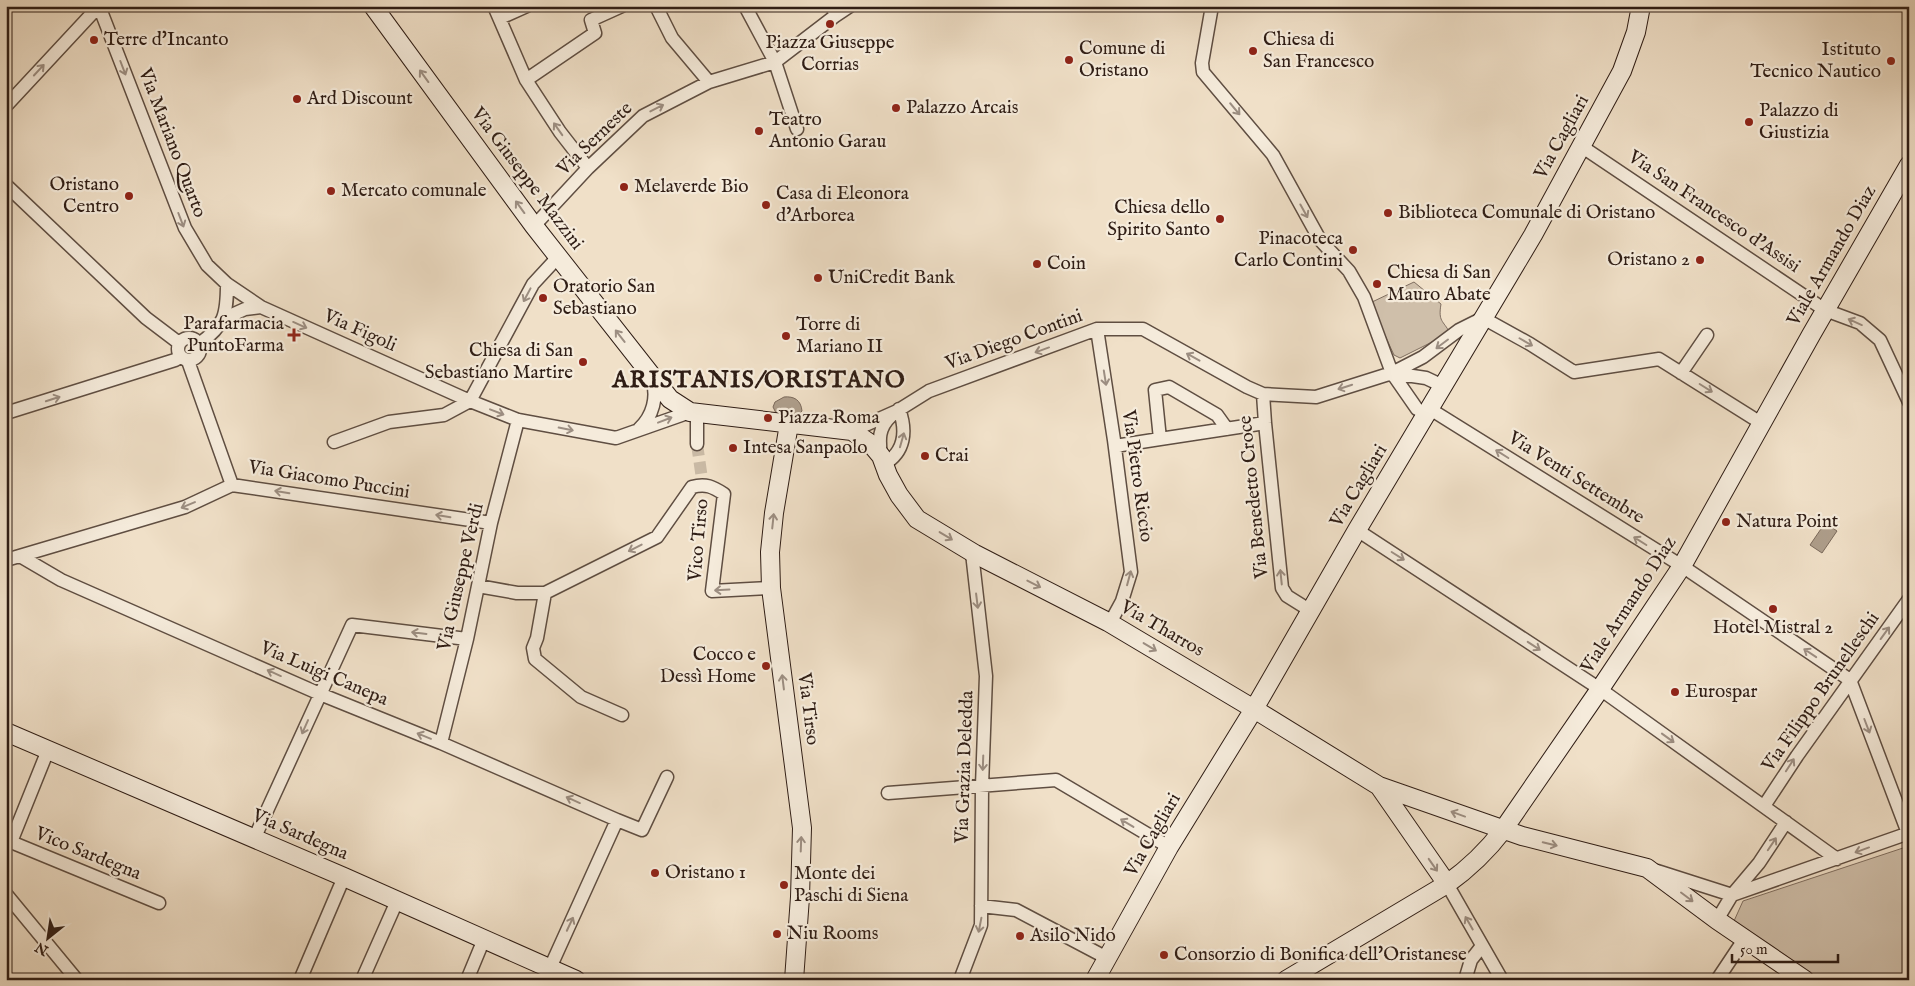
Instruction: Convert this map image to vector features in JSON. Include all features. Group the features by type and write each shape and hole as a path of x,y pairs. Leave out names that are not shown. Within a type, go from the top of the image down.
{"street":[{"path":"6,106 99,6"},
{"name":"Via Mariano Quarto","path":"99,6 185,228 207,265 228,284"},
{"name":"Via Giuseppe Mazzini","path":"373,6 534,226 650,374"},
{"path":"494,6 526,80 560,132 588,168"},
{"path":"500,18 527,6"},
{"path":"526,80 595,33 591,20 622,6"},
{"path":"656,6 672,38 709,82"},
{"path":"746,6 776,62 797,129"},
{"path":"776,62 834,11 850,6"},
{"name":"Via Venti Settembre","path":"1212,6 1205,40 1202,62 1203,72 1273,155 1320,240 1349,271 1364,297 1392,373 1418,409 1429,412 1682,566 1850,680"},
{"name":"Via Cagliari","path":"1095,980 1169,847 1254,709 1357,530 1533,235 1622,71 1636,32 1641,6"},
{"name":"Via Serneste","path":"534,226 588,168 643,116 709,82 776,62"},
{"name":"Via San Francesco d'Assisi","path":"1581,146 1825,310 1860,323 1880,340 1909,402"},
{"name":"Viale Armando Diaz","path":"1286,980 1461,874 1493,843 1503,830 1682,566 1761,423 1909,165"},
{"path":"6,185 146,318 179,343"},
{"path":"334,442 389,422 444,415 470,401 533,284 558,257"},
{"path":"225,318 228,284"},
{"name":"Via Figoli","path":"228,284 261,307 470,401 518,420 616,438 639,429"},
{"path":"199,344 211,335 225,318 245,309 261,307"},
{"path":"1483,318 1530,344 1574,372 1659,359 1761,423"},
{"name":"Via Diego Contini","path":"898,410 929,391 1097,329 1144,329 1247,387 1263,394 1316,397 1392,373 1423,358 1459,330 1483,318"},
{"name":"Via Pietro Riccio","path":"1097,329 1115,446 1131,572 1122,600 1110,623"},
{"path":"1682,373 1707,335"},
{"path":"184,359 177,350 179,343 189,338 199,344"},
{"path":"6,414 175,360 195,359 199,354 199,344"},
{"name":"Via Giacomo Puccini","path":"184,359 232,485 491,523"},
{"path":"1392,373 1426,378 1443,386"},
{"path":"650,374 670,399 694,412 852,431 872,444 883,460"},
{"path":"639,429 644,424 654,404 656,389 650,374"},
{"path":"1160,439 1155,390 1169,387 1217,416 1228,429"},
{"name":"Via Benedetto Croce","path":"1263,394 1282,588 1287,596 1311,611"},
{"path":"852,431 898,410"},
{"path":"883,460 879,441 881,428 898,410"},
{"path":"883,460 894,459 904,434 904,422 898,410"},
{"path":"639,429 694,412"},
{"path":"694,412 697,444"},
{"name":"Via Giuseppe Verdi","path":"442,743 467,639 491,523 518,420"},
{"path":"1115,446 1265,423"},
{"name":"Via Tirso","path":"789,424 774,513 770,552 771,588 802,828 794,980"},
{"name":"Via Tharros","path":"883,460 888,475 899,495 917,519 972,552 1110,623 1379,786 1503,830 1647,868"},
{"name":"Vico Tirso","path":"545,594 657,537 692,487 702,481 724,494 712,591 771,588"},
{"path":"6,560 185,507 232,485"},
{"path":"1357,530 1600,689 1837,859"},
{"name":"Via Grazia Deledda","path":"960,980 981,925 982,786 986,676 972,552"},
{"name":"Via Luigi Canepa","path":"20,556 61,580 320,694 442,743 642,830 667,776"},
{"path":"478,586 517,593 545,594 538,638 533,648 535,659 581,697 622,715"},
{"name":"Via Filippo Brunelleschi","path":"1764,806 1850,680 1909,599"},
{"path":"254,839 352,625 467,639"},
{"path":"1647,868 1732,895 1908,833 1850,680"},
{"name":"Via Sardegna","path":"6,732 344,877 576,980"},
{"name":"Vico Sardegna","path":"48,750 11,842 158,903"},
{"path":"888,793 1056,780 1169,847"},
{"name":"Via Tharros","path":"1379,786 1446,884"},
{"path":"1400,817 1400,804 1405,800 1413,798"},
{"path":"550,968 617,820"},
{"path":"1717,920 1732,895 1756,866 1786,822"},
{"path":"1756,866 1770,882"},
{"path":"1647,868 1717,920 1804,980"},
{"path":"300,980 344,877"},
{"path":"1446,884 1501,979"},
{"path":"6,894 77,980"},
{"path":"362,980 397,901"},
{"path":"981,906 1016,910 1107,958"},
{"path":"1717,980 1745,938"},
{"path":"467,980 484,939"},
{"path":"1466,980 1471,960 1482,946"}],"shaded area":[{"path":"1414,282 1441,304 1441,318 1450,333 1400,358 1394,355 1370,303"},
{"path":"784,397 791,397 799,401 802,411 797,416 776,413 773,407 775,402"},
{"path":"1825,523 1837,531 1822,553 1810,545"},
{"path":"1909,846 1909,980 1820,980 1734,921 1743,901"}],"tunnel":[{"path":"697,444 702,479"}],"place":[{"name":"Piazza Giuseppe Corrias","path":"830,24"},
{"name":"Terre d'Incanto","path":"94,40"},
{"name":"Chiesa di San Francesco","path":"1253,51"},
{"name":"Comune di Oristano","path":"1069,60"},
{"name":"Istituto Tecnico Nautico","path":"1891,61"},
{"name":"Ard Discount","path":"297,99"},
{"name":"Palazzo Arcais","path":"896,108"},
{"name":"Palazzo di Giustizia","path":"1749,122"},
{"name":"Teatro Antonio Garau","path":"759,131"},
{"name":"Melaverde Bio","path":"624,187"},
{"name":"Mercato comunale","path":"331,191"},
{"name":"Oristano Centro","path":"129,196"},
{"name":"Casa di Eleonora d'Arborea","path":"766,205"},
{"name":"Biblioteca Comunale di Oristano","path":"1388,213"},
{"name":"Chiesa dello Spirito Santo","path":"1220,219"},
{"name":"Pinacoteca Carlo Contini","path":"1353,250"},
{"name":"Oristano 2","path":"1700,260"},
{"name":"Coin","path":"1037,264"},
{"name":"UniCredit Bank","path":"818,278"},
{"name":"Chiesa di San Mauro Abate","path":"1377,284"},
{"name":"Oratorio San Sebastiano","path":"543,298"},
{"name":"Parafarmacia PuntoFarma","path":"294,335"},
{"name":"Torre di Mariano II","path":"786,336"},
{"name":"Chiesa di San Sebastiano Martire","path":"583,362"},
{"name":"Piazza Roma","path":"768,418"},
{"name":"Intesa Sanpaolo","path":"733,448"},
{"name":"Crai","path":"925,456"},
{"name":"Natura Point","path":"1726,522"},
{"name":"Hotel Mistral 2","path":"1773,609"},
{"name":"Cocco e Dessì Home","path":"766,666"},
{"name":"Eurospar","path":"1675,692"},
{"name":"Oristano 1","path":"655,873"},
{"name":"Monte dei Paschi di Siena","path":"784,885"},
{"name":"Niu Rooms","path":"777,934"},
{"name":"Asilo Nido","path":"1020,936"},
{"name":"Consorzio di Bonifica dell'Oristanese","path":"1164,955"}],"district":[{"name":"ARISTANIS/ORISTANO","path":"759,380"}]}
